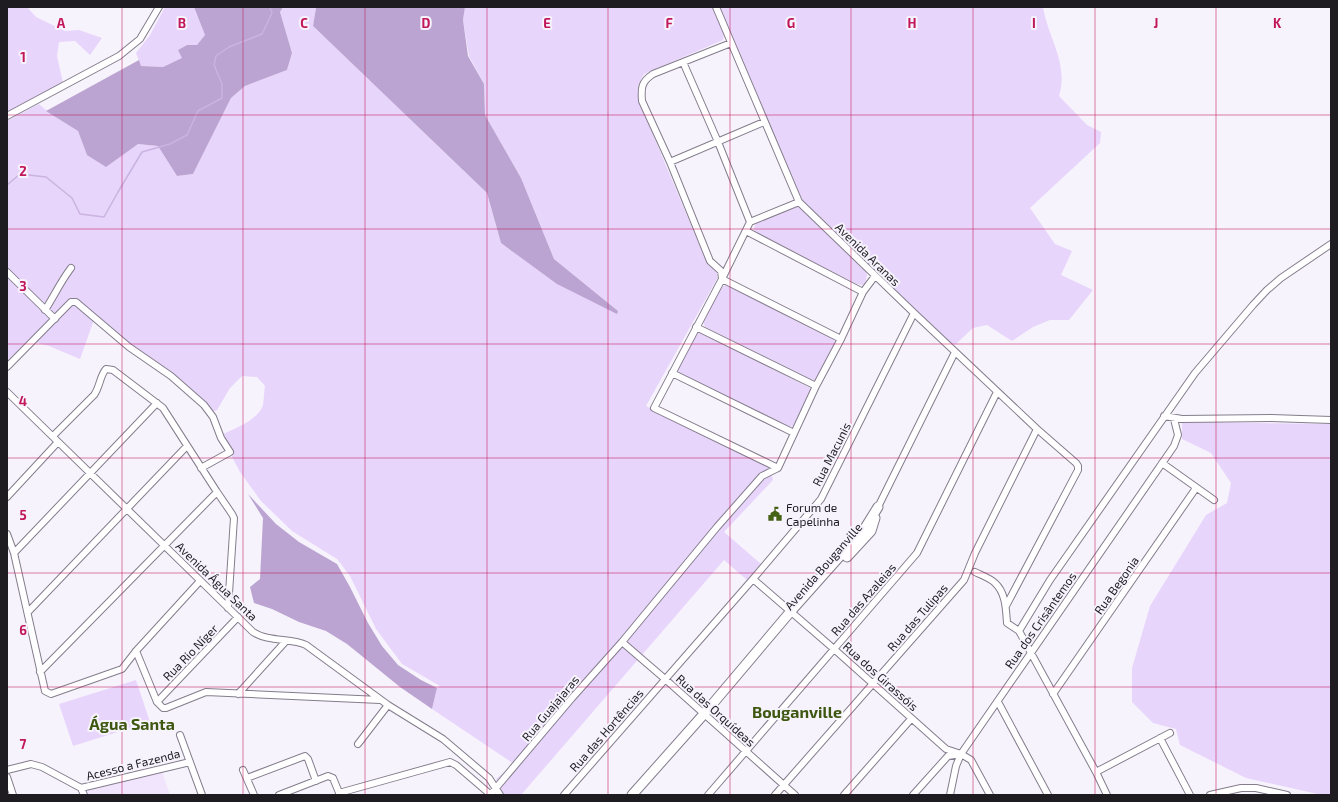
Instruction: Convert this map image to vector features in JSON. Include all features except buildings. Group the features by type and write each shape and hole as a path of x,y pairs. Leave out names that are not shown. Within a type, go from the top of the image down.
{"street":[{"path":"7,116 119,56 140,39 159,7"},
{"name":"Avenida Aranas","path":"716,7 730,43 799,202 954,352 1078,466 1078,470 1006,606"},
{"path":"722,279 721,271 710,261 670,162 642,101 641,91 645,79 653,74 730,43"},
{"path":"683,62 718,142 750,222"},
{"path":"670,162 764,122"},
{"path":"799,202 750,222 722,279 654,408 778,468 816,386 841,339 863,292 875,276"},
{"path":"746,231 863,292"},
{"path":"1019,631 1050,580 1194,373 1253,305 1281,278 1331,244"},
{"path":"45,310 54,297 63,278 71,268"},
{"path":"7,272 55,319"},
{"path":"722,279 841,339"},
{"path":"7,367 71,302 76,302 129,348 171,376 204,405 213,417 221,438 230,452 201,468"},
{"name":"Rua Macunis","path":"665,678 753,579 821,499 914,313"},
{"path":"696,327 816,386"},
{"path":"878,507 954,352"},
{"path":"53,436 98,390 103,371 106,369 113,370 157,403 166,413 234,518 228,608"},
{"path":"672,373 794,433"},
{"name":"Avenida Água Santa","path":"7,392 200,581 257,634 306,645 380,700 443,739 489,778 500,795"},
{"name":"Rua das Azaleias","path":"708,795 917,553 998,392"},
{"path":"14,553 157,403"},
{"path":"1164,416 1174,419 1271,418 1331,420"},
{"name":"Rua dos Crisântemos","path":"950,795 956,766 961,754 1174,446 1178,435 1174,419"},
{"name":"Rua das Tulipas","path":"775,795 964,580 975,553 1037,428"},
{"path":"7,497 58,442"},
{"path":"28,612 187,446"},
{"path":"1162,463 1214,500"},
{"name":"Rua Guajajaras","path":"491,795 572,698 622,642 717,527 762,476 778,468"},
{"name":"Rua Begonia","path":"1053,694 1196,488"},
{"path":"40,672 216,492"},
{"name":"Avenida Bouganville","path":"640,795 793,613 871,531 878,507"},
{"path":"7,534 14,553 45,691 51,694 122,669 136,651 200,581"},
{"path":"975,572 994,582 1001,590 1006,606 1007,623 1019,631 1107,795"},
{"name":"Rua dos Girassóis","path":"753,579 946,749 961,754"},
{"name":"Rua Rio Níger","path":"156,702 238,617"},
{"path":"238,694 286,641"},
{"name":"Rua das Orquídeas","path":"622,642 665,678 795,795"},
{"path":"136,651 156,702 160,706 166,708 206,692 380,700"},
{"name":"Rua das Hortências","path":"564,795 665,678"},
{"path":"998,702 1048,795"},
{"path":"358,744 388,705"},
{"name":"Avenida Bouganville","path":"632,795 706,716"},
{"path":"844,795 911,719"},
{"path":"1096,772 1170,733"},
{"path":"180,735 202,795"},
{"path":"1160,738 1190,795"},
{"path":"913,795 948,756 961,754 971,760 990,795"},
{"path":"247,778 305,756 308,759 316,780"},
{"name":"Acesso a Fazenda","path":"81,788 190,762"},
{"path":"279,795 328,776 335,780 339,794 450,762 456,765 491,795"},
{"path":"7,770 31,764 42,767 81,788 84,795"},
{"path":"243,770 254,795"},
{"path":"7,777 13,795"},
{"path":"1210,795 1241,788 1256,788 1286,795"}],"shaded area":[{"path":"7,7 27,7 36,17 65,31 79,30 102,38 90,55 75,41 59,42 57,56 63,83 43,95 23,103 7,113"},
{"path":"165,7 194,7 205,35 197,45 187,45 178,50 183,58 163,67 141,66 136,53 150,35"},
{"path":"194,7 283,7 280,12 292,53 287,70 245,86 231,98 193,174 177,176 158,146 138,144 106,167 87,155 78,131 46,111 139,60 141,66 163,67 182,58 178,50 187,45 197,45 205,35"},
{"path":"283,7 315,7 313,26 487,193 501,243 618,311 554,259 521,178 485,115 484,84 469,56 463,20 465,7 712,7 724,35 723,40 644,74 638,85 638,99 707,263 717,273 717,279 646,406 769,466 773,480 724,532 761,564 747,580 724,560 521,795 504,795 496,779 514,764 432,709 437,688 440,686 402,664 376,629 350,576 337,559 292,531 261,501 240,472 225,444 223,434 252,419 263,405 265,386 257,377 242,376 230,388 217,410 209,413 174,378 95,317 80,359 49,346 30,341 7,362 7,121 39,104 47,111 78,131 87,155 138,144 158,146 177,176 193,174 231,98 245,86 287,70 292,53 280,12"},
{"path":"315,7 465,7 463,20 468,56 484,84 485,115 521,178 554,259 618,311 617,314 557,284 501,243 487,193 313,26"},
{"path":"720,7 1043,7 1060,62 1061,84 1059,96 1087,125 1101,132 1100,143 1030,208 1055,244 1072,251 1061,275 1093,290 1069,320 1050,320 1033,327 1012,341 987,325 973,328 956,344 952,344 802,201"},
{"path":"794,207 800,207 866,272 867,275 865,284 857,284 755,233 754,228 756,223"},
{"path":"726,285 833,339 835,346 815,380 811,380 705,327 703,321 719,288"},
{"path":"700,332 810,388 811,390 794,426 788,427 783,425 679,373 678,368 697,333"},
{"path":"1182,422 1331,424 1331,795 1322,795 1246,778 1180,745 1176,729 1153,723 1132,702 1132,668 1150,606 1206,515 1227,503 1231,483 1211,453 1182,439"},
{"path":"248,494 276,524 299,542 337,564 368,623 382,646 398,665 421,680 437,688 432,709 400,687 347,644 326,631 299,622 272,609 254,603 250,587 260,579 263,518"},
{"path":"136,680 150,722 73,746 59,704"},
{"path":"162,771 170,795 86,795 84,789"}],"waterway":[{"path":"7,185 20,174 46,177 72,198 80,214 104,217 142,152 170,144 187,135 198,111 222,98 222,84 214,65 216,56 229,47 262,34 272,13 270,7"}],"place":[{"name":"Forum de Capelinha","path":"775,514"}],"district":[{"name":"Bouganville","path":"797,711"},
{"name":"Água Santa","path":"132,723"}]}
